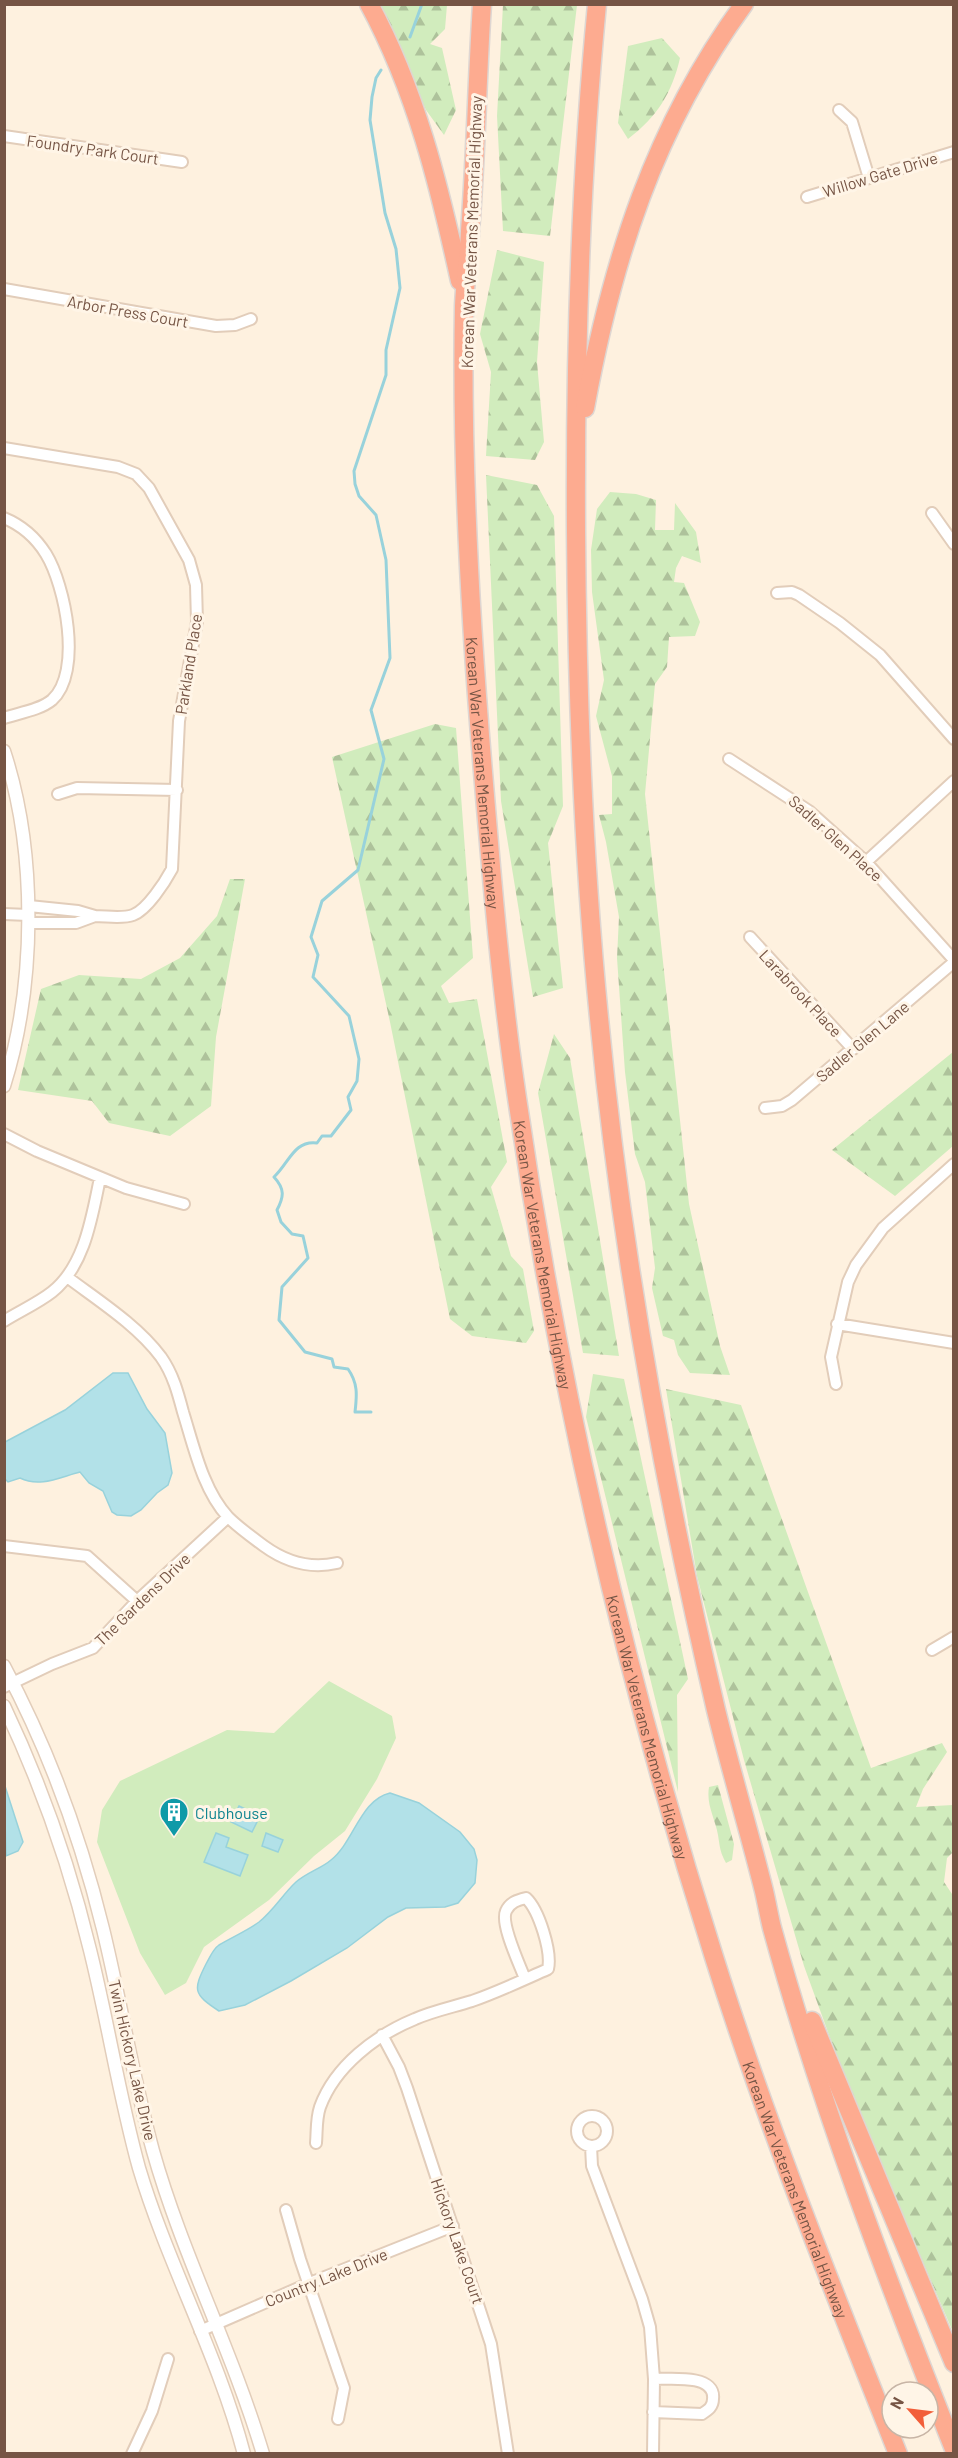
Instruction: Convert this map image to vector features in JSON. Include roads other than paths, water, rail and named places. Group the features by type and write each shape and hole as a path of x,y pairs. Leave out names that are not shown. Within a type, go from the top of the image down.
{"highway":[{"path":"369,4 389,43 417,113 436,176 464,300"},
{"name":"Korean War Veterans Memorial Highway","path":"482,4 471,225 464,300 464,410 470,590 493,903 516,1095 540,1246 578,1444 631,1670 671,1814 713,1955 781,2153 898,2454"},
{"path":"597,4 577,285 579,722 584,836 599,1022 615,1163 642,1342 680,1545 718,1716 771,1923 831,2118 888,2279 954,2449"},
{"path":"576,457 603,316 618,260 643,189 684,100 744,4"},
{"path":"766,1897 778,1920 813,2024 842,2097 954,2363"}],"street":[{"path":"839,110 852,122 869,178"},
{"name":"Foundry Park Court","path":"4,136 182,162"},
{"name":"Willow Gate Drive","path":"807,197 954,152"},
{"name":"Arbor Press Court","path":"4,289 216,327 235,326 251,319"},
{"name":"Parkland Place","path":"4,448 118,467 136,474 149,488 189,560 196,585 197,622 179,721 172,869 165,882 140,911 132,916 95,916 78,911 28,915"},
{"path":"932,513 954,544"},
{"path":"4,518 19,525 37,543 52,566 65,609 68,648 63,683 52,699 44,705 4,718"},
{"path":"777,593 792,592 799,595 840,623 880,655 954,739"},
{"path":"4,751 21,819 25,849 28,915 18,1030 4,1086"},
{"name":"Sadler Glen Place","path":"729,759 809,811 866,862 954,961"},
{"path":"866,862 954,781"},
{"path":"58,795 77,788 177,790"},
{"path":"4,914 28,915"},
{"name":"Parkland Place","path":"28,915 76,923 95,916"},
{"name":"Larabrook Place","path":"750,937 853,1049"},
{"name":"Sadler Glen Lane","path":"765,1108 782,1106 792,1100 954,961"},
{"path":"4,1134 37,1152 100,1178 126,1188 184,1204"},
{"path":"836,1384 831,1357 848,1282 867,1248 883,1228 954,1164"},
{"path":"4,1321 53,1291 67,1277 82,1248 100,1178"},
{"path":"67,1277 145,1338 162,1359 173,1379 200,1464 214,1498 228,1516 250,1536 280,1556 309,1566 322,1567 337,1563"},
{"path":"837,1324 954,1343"},
{"name":"The Gardens Drive","path":"9,1685 93,1648 137,1601 228,1516"},
{"path":"4,1546 87,1556 137,1601"},
{"path":"932,1650 954,1637"},
{"name":"Twin Hickory Lake Drive","path":"4,1666 9,1685 51,1768 81,1855 103,1930 153,2151 183,2241 240,2380 263,2454"},
{"name":"Twin Hickory Lake Drive","path":"4,1706 30,1764 71,1880 90,1950 122,2099 140,2170 166,2246 219,2377 244,2454"},
{"path":"316,2143 317,2121 326,2094 350,2062 382,2035 417,2017 472,2001 525,1979 548,1969 550,1959 534,1906 526,1898 514,1901 506,1912 505,1924 525,1979"},
{"name":"Hickory Lake Court","path":"382,2035 399,2067 491,2344 508,2454"},
{"path":"591,2146 592,2166 642,2299 650,2327 654,2379 653,2454"},
{"path":"286,2210 300,2259 344,2388 338,2419"},
{"name":"Country Lake Drive","path":"200,2331 310,2283 453,2226"},
{"path":"132,2454 152,2411 168,2359"},
{"path":"653,2412 702,2414 709,2410 713,2402 713,2393 708,2384 700,2381 654,2379"}],"water":[{"path":"113,1373 128,1373 147,1409 165,1433 172,1473 168,1485 141,1510 131,1516 117,1515 112,1512 103,1491 89,1483 80,1472 42,1482 20,1478 8,1482 5,1479 5,1442 65,1410"},
{"path":"4,1783 23,1842 18,1851 6,1856"},
{"path":"390,1793 419,1803 460,1832 474,1849 477,1860 475,1883 458,1903 445,1907 406,1908 388,1917 347,1948 245,2005 219,2011 204,2000 198,1991 199,1980 215,1949 259,1922 296,1882 331,1860 346,1843 371,1804"},
{"path":"239,1806 260,1816 252,1832 231,1822"},
{"path":"216,1833 229,1838 226,1847 248,1855 240,1876 204,1862"},
{"path":"266,1833 283,1840 278,1852 262,1846"}],"waterway":[{"path":"410,37 422,4"},
{"path":"371,1412 355,1412 356,1389 354,1379 348,1369 334,1367 332,1359 305,1352 279,1320 282,1287 308,1258 303,1236 292,1234 281,1222 277,1210 282,1193 274,1177 297,1149 309,1143 317,1143 322,1136 331,1136 351,1110 348,1097 357,1081 359,1059 349,1016 313,977 318,955 311,937 322,901 358,870 384,759 371,710 390,658 386,560 376,515 359,496 354,471 386,375 386,350 400,288 396,249 385,213 370,120 376,78 381,70"}],"place":[{"name":"Clubhouse","path":"174,1838"}]}
